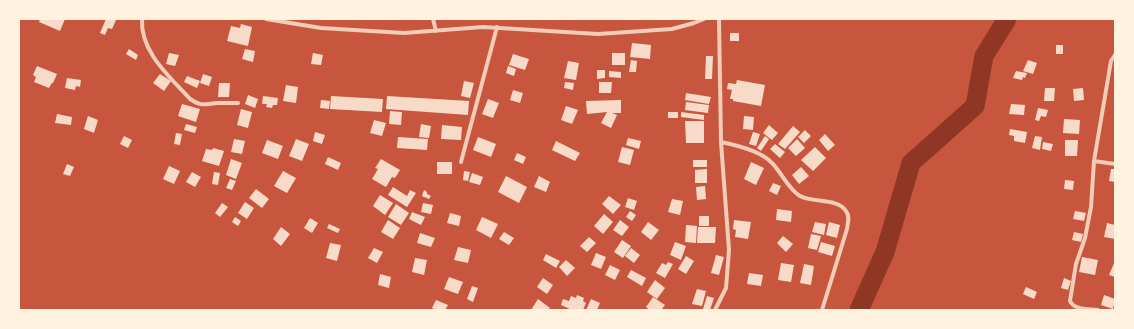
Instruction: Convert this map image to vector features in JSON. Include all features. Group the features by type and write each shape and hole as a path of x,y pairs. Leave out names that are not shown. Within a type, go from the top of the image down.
{"street":[{"path":"142,19 144,38 155,60 190,99 203,105 238,103"},
{"path":"266,19 321,28 404,33 483,27 598,34 672,29 704,19"},
{"path":"434,19 436,30"},
{"path":"715,310 726,288 729,250 721,142 719,19"},
{"path":"461,162 497,28"},
{"path":"1098,310 1075,307 1070,301 1076,264 1085,238 1089,220 1094,161 1111,61 1115,55"},
{"path":"721,142 741,146 765,157 772,162 795,192 801,197 840,205 847,211 849,219 847,229 822,310"},
{"path":"1094,161 1115,164"}],"building":[{"path":"40,19 65,19 60,31 39,22"},
{"path":"106,19 116,20 112,29 108,28 105,35 100,33"},
{"path":"241,24 252,27 248,46 227,41 231,26 240,28"},
{"path":"730,33 739,33 739,41 730,41"},
{"path":"632,43 651,45 650,59 630,57"},
{"path":"1056,45 1063,45 1063,54 1056,54"},
{"path":"129,49 138,55 136,60 126,54"},
{"path":"245,49 255,51 253,62 242,59"},
{"path":"169,53 179,55 175,66 166,64"},
{"path":"313,53 323,55 321,65 311,64"},
{"path":"612,53 625,53 625,65 612,65"},
{"path":"513,54 529,59 525,70 509,65"},
{"path":"706,56 713,56 712,79 705,79"},
{"path":"631,60 637,61 636,72 629,72"},
{"path":"1028,60 1037,63 1033,74 1023,71"},
{"path":"568,61 579,63 576,80 564,78"},
{"path":"37,66 57,74 49,88 34,82 36,77 33,75"},
{"path":"508,66 516,69 514,76 506,73"},
{"path":"597,70 605,70 605,78 597,79"},
{"path":"609,71 621,72 621,78 609,77"},
{"path":"1016,71 1027,73 1025,78 1023,77 1022,80 1013,78"},
{"path":"160,74 171,81 164,91 153,83"},
{"path":"203,74 212,77 209,86 200,83"},
{"path":"187,76 200,81 197,88 184,82"},
{"path":"67,78 81,80 80,87 76,86 75,90 65,88"},
{"path":"737,80 765,85 761,106 733,101 733,99 730,99 732,90 727,89 728,83 736,84"},
{"path":"464,81 474,83 470,98 461,96"},
{"path":"565,82 574,83 573,90 564,88"},
{"path":"599,82 612,82 611,93 599,93"},
{"path":"219,83 230,83 229,97 218,97"},
{"path":"286,85 298,87 296,103 283,101"},
{"path":"1045,88 1055,88 1054,101 1044,101"},
{"path":"1083,88 1084,100 1074,101 1073,89"},
{"path":"513,90 523,93 520,103 510,100"},
{"path":"686,93 711,97 709,104 685,100"},
{"path":"248,95 258,99 255,108 245,104"},
{"path":"263,96 278,98 277,105 273,105 272,108 266,107 267,104 262,104"},
{"path":"331,96 383,99 382,112 330,109"},
{"path":"387,96 469,101 468,115 386,109"},
{"path":"488,99 499,103 493,118 482,114"},
{"path":"321,100 330,101 329,109 320,108"},
{"path":"621,100 621,113 612,113 617,115 611,128 601,123 607,112 587,114 586,101"},
{"path":"686,102 709,105 708,113 685,110"},
{"path":"182,104 200,109 196,122 178,116"},
{"path":"1011,104 1025,105 1024,115 1009,114"},
{"path":"566,106 578,110 572,124 561,120"},
{"path":"1038,108 1048,110 1046,117 1041,116 1039,121 1035,120"},
{"path":"241,109 252,112 248,128 237,125"},
{"path":"390,111 402,112 401,125 389,124"},
{"path":"668,112 678,112 678,118 668,118"},
{"path":"681,112 704,115 704,120 681,117"},
{"path":"57,114 72,117 71,125 55,123"},
{"path":"88,116 98,120 94,133 84,129"},
{"path":"744,116 754,117 753,130 743,129"},
{"path":"1064,119 1080,120 1079,134 1063,133"},
{"path":"374,120 386,123 382,136 370,133"},
{"path":"685,121 704,121 704,143 686,143"},
{"path":"186,124 197,127 195,133 184,130"},
{"path":"421,124 431,126 429,138 419,137"},
{"path":"442,125 462,127 461,140 441,139"},
{"path":"769,125 778,133 772,140 763,133"},
{"path":"793,126 800,132 785,149 778,144"},
{"path":"1010,129 1027,132 1025,143 1014,141 1014,136 1009,135"},
{"path":"805,130 811,136 804,143 798,137"},
{"path":"315,132 325,135 322,144 313,141"},
{"path":"753,132 760,134 756,146 749,144"},
{"path":"176,133 182,134 180,145 174,144"},
{"path":"825,134 835,145 828,151 819,140"},
{"path":"124,136 132,140 128,148 120,144"},
{"path":"765,136 769,139 761,151 757,148"},
{"path":"1035,136 1042,137 1040,150 1032,148"},
{"path":"398,137 428,139 427,150 397,148"},
{"path":"478,137 496,144 491,157 473,150"},
{"path":"628,138 641,141 639,149 626,145"},
{"path":"234,139 245,141 242,154 231,152"},
{"path":"296,139 309,144 302,161 289,156"},
{"path":"797,139 805,148 796,156 788,148"},
{"path":"267,140 283,146 278,159 262,153"},
{"path":"1065,140 1078,140 1077,156 1065,156"},
{"path":"556,141 580,153 575,161 552,150"},
{"path":"1043,142 1053,144 1051,151 1042,149"},
{"path":"775,144 785,152 780,158 770,149"},
{"path":"622,147 634,150 630,165 618,162"},
{"path":"815,147 826,158 813,171 801,160"},
{"path":"213,148 224,151 219,166 202,161 206,149 212,150"},
{"path":"517,153 526,157 523,164 514,160"},
{"path":"328,157 341,163 338,170 325,164"},
{"path":"231,159 242,163 236,179 226,175"},
{"path":"381,159 400,170 395,178 392,177 386,187 372,179 378,169 375,168"},
{"path":"693,160 707,160 707,167 693,167"},
{"path":"437,162 452,162 452,174 437,174"},
{"path":"751,162 764,168 756,185 744,179"},
{"path":"67,164 74,167 70,176 63,174"},
{"path":"169,166 180,171 174,184 163,179"},
{"path":"801,167 809,176 799,184 792,175"},
{"path":"707,169 707,183 695,183 695,170"},
{"path":"1111,169 1115,169 1115,182 1109,181"},
{"path":"283,171 296,178 287,193 274,186"},
{"path":"464,171 470,172 468,181 463,180"},
{"path":"192,172 201,177 195,187 186,182"},
{"path":"214,172 220,173 218,185 212,184"},
{"path":"472,173 483,177 480,185 469,182"},
{"path":"506,176 527,187 519,203 498,192"},
{"path":"539,176 550,182 546,192 534,187"},
{"path":"230,179 236,181 232,190 226,188"},
{"path":"1065,180 1074,181 1073,190 1064,189"},
{"path":"773,183 781,186 777,195 769,191"},
{"path":"705,186 706,199 697,200 696,187"},
{"path":"393,187 407,196 410,190 416,193 407,207 388,195"},
{"path":"256,189 269,199 262,208 249,198"},
{"path":"424,190 431,196 429,199 422,196"},
{"path":"380,195 393,203 385,215 373,206"},
{"path":"609,196 621,205 613,214 602,204"},
{"path":"628,198 637,201 634,210 625,207"},
{"path":"672,199 683,201 680,215 668,212"},
{"path":"245,202 254,208 247,219 238,213"},
{"path":"222,203 228,207 220,217 215,213"},
{"path":"423,203 433,205 431,214 421,212"},
{"path":"396,204 409,213 401,225 388,217"},
{"path":"777,209 792,211 791,222 776,220"},
{"path":"630,211 636,215 632,221 626,217"},
{"path":"1075,211 1086,213 1084,221 1073,219"},
{"path":"412,212 425,217 421,225 409,219"},
{"path":"450,213 461,216 459,226 447,223"},
{"path":"604,214 613,222 603,234 594,226"},
{"path":"699,216 709,216 709,226 699,226"},
{"path":"235,217 241,221 238,226 232,222"},
{"path":"482,217 498,224 491,238 476,230"},
{"path":"310,218 318,223 312,233 304,228"},
{"path":"388,220 400,228 393,239 381,232"},
{"path":"620,220 629,227 622,236 613,230"},
{"path":"734,220 751,222 748,239 735,237 736,230 733,229"},
{"path":"648,222 659,230 651,240 641,232"},
{"path":"815,222 826,224 824,235 812,232"},
{"path":"829,222 840,225 837,238 826,235"},
{"path":"1107,223 1115,225 1115,239 1104,237"},
{"path":"329,224 340,229 338,233 327,228"},
{"path":"686,225 697,226 696,243 685,242"},
{"path":"281,227 290,234 281,246 273,239"},
{"path":"698,227 716,227 715,243 697,243"},
{"path":"504,232 514,238 509,245 499,239"},
{"path":"1074,232 1083,234 1081,242 1072,240"},
{"path":"420,233 435,238 431,247 417,243"},
{"path":"811,234 821,236 817,250 808,248"},
{"path":"783,236 793,244 786,252 777,243"},
{"path":"589,237 596,243 587,252 580,246"},
{"path":"622,240 631,246 623,258 614,252"},
{"path":"675,242 686,246 681,260 670,255"},
{"path":"821,242 835,246 832,256 818,252"},
{"path":"330,243 341,245 337,261 326,258"},
{"path":"458,247 471,250 468,263 454,260"},
{"path":"374,248 383,252 377,263 368,258"},
{"path":"631,248 640,255 634,263 625,256"},
{"path":"596,253 606,257 601,269 591,265"},
{"path":"546,254 560,261 556,268 543,260"},
{"path":"716,255 724,257 719,275 711,273"},
{"path":"686,256 694,261 686,274 678,269"},
{"path":"1082,257 1098,260 1095,275 1079,272"},
{"path":"415,258 427,260 424,275 412,272"},
{"path":"566,260 575,268 567,276 559,267"},
{"path":"1115,261 1115,277 1109,275"},
{"path":"668,262 673,264 665,278 656,273 662,263 666,265"},
{"path":"781,263 794,265 791,282 778,280"},
{"path":"804,264 814,266 811,285 800,283"},
{"path":"610,265 620,270 615,280 605,275"},
{"path":"631,270 646,278 642,286 627,277"},
{"path":"749,273 763,275 761,286 747,284"},
{"path":"380,274 391,277 389,288 378,285"},
{"path":"449,277 463,282 458,294 444,289"},
{"path":"543,278 553,285 547,294 537,287"},
{"path":"1064,278 1071,281 1068,290 1061,288"},
{"path":"655,280 665,288 657,299 647,292"},
{"path":"472,286 478,288 473,302 467,299"},
{"path":"1026,287 1037,292 1034,299 1023,294"},
{"path":"697,289 706,291 702,306 692,304"},
{"path":"577,295 584,298 583,301 586,303 583,310 572,310 561,305 563,299 569,301 571,296 576,298"},
{"path":"1104,295 1115,299 1113,309 1101,305"},
{"path":"707,296 714,298 710,310 703,309"},
{"path":"653,297 665,305 661,310 650,310 646,307"},
{"path":"538,299 550,308 548,310 531,310"},
{"path":"591,299 600,303 597,310 586,310"},
{"path":"436,300 448,305 445,310 436,310 432,308"}],"waterway":[{"path":"859,310 885,252 911,163 975,106 984,56 1007,19"}]}
